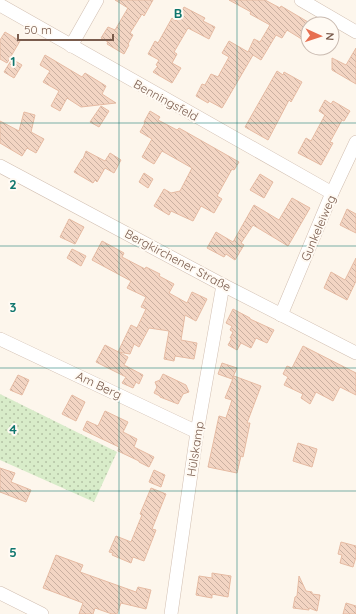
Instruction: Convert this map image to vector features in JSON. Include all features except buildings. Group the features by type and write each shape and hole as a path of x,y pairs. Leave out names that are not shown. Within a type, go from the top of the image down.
{"street":[{"path":"71,46 97,0"},
{"path":"301,0 356,32"},
{"name":"Benningsfeld","path":"0,5 332,193"},
{"name":"Gunkeleiweg","path":"281,315 332,193 356,142"},
{"name":"Bergkirchener Straße","path":"0,166 223,285 356,353"},
{"name":"Hülskamp","path":"171,614 197,432 223,285"},
{"name":"Am Berg","path":"0,340 197,432"},
{"path":"0,593 42,614"}],"green space":[{"path":"0,394 117,452 94,502 0,460"}]}
